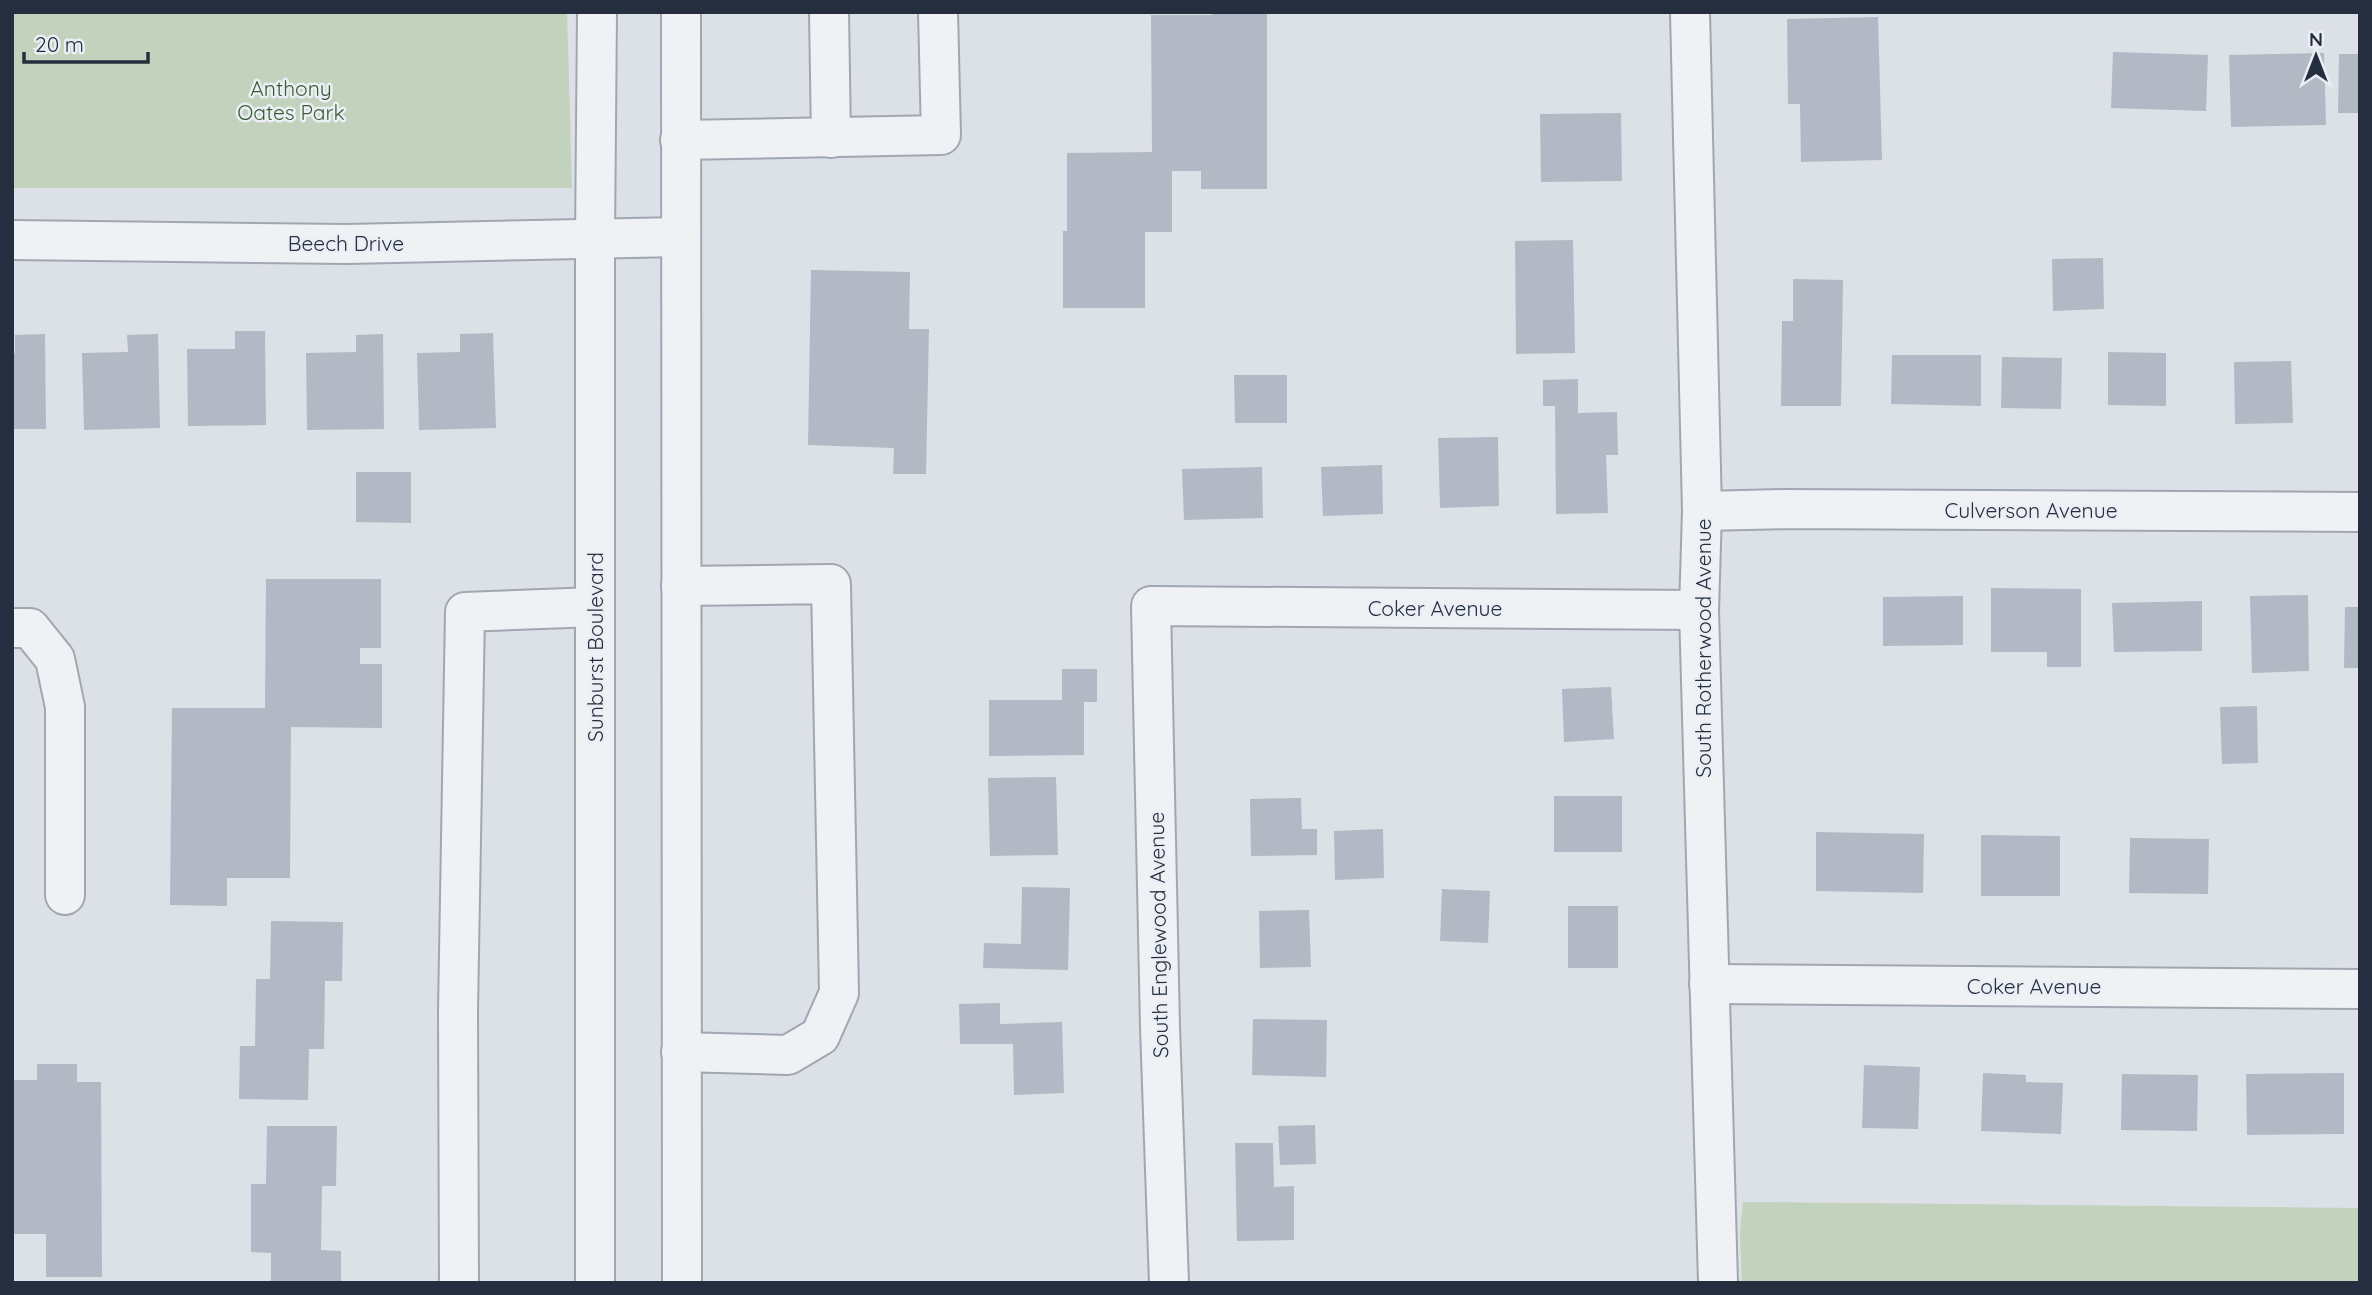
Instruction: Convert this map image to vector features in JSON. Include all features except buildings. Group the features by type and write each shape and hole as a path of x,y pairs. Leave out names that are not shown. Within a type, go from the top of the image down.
{"street":[{"name":"Sunburst Boulevard","path":"595,1283 597,12"},
{"path":"681,12 682,1283"},
{"path":"829,12 831,138"},
{"path":"680,140 941,135 939,12"},
{"name":"South Rotherwood Avenue","path":"1690,12 1702,511 1699,610 1718,1283"},
{"name":"Beech Drive","path":"12,240 347,244 680,237"},
{"name":"Culverson Avenue","path":"1702,511 1813,509 2360,512"},
{"path":"681,586 831,584 839,993 820,1035 788,1055 681,1052"},
{"name":"South Englewood Avenue","path":"1170,606 1151,606 1160,1027 1170,1283"},
{"name":"Coker Avenue","path":"1170,606 1699,610"},
{"path":"459,1283 458,1012 465,612 595,607"},
{"path":"12,628 30,628 55,659 65,707 65,895"},
{"name":"Coker Avenue","path":"1709,984 2360,989"}],"green space":[{"name":"Anthony Oates Park","path":"12,12 567,12 572,188 12,188"},
{"path":"1743,1202 2360,1208 2360,1283 1742,1283 1740,1232"}]}
